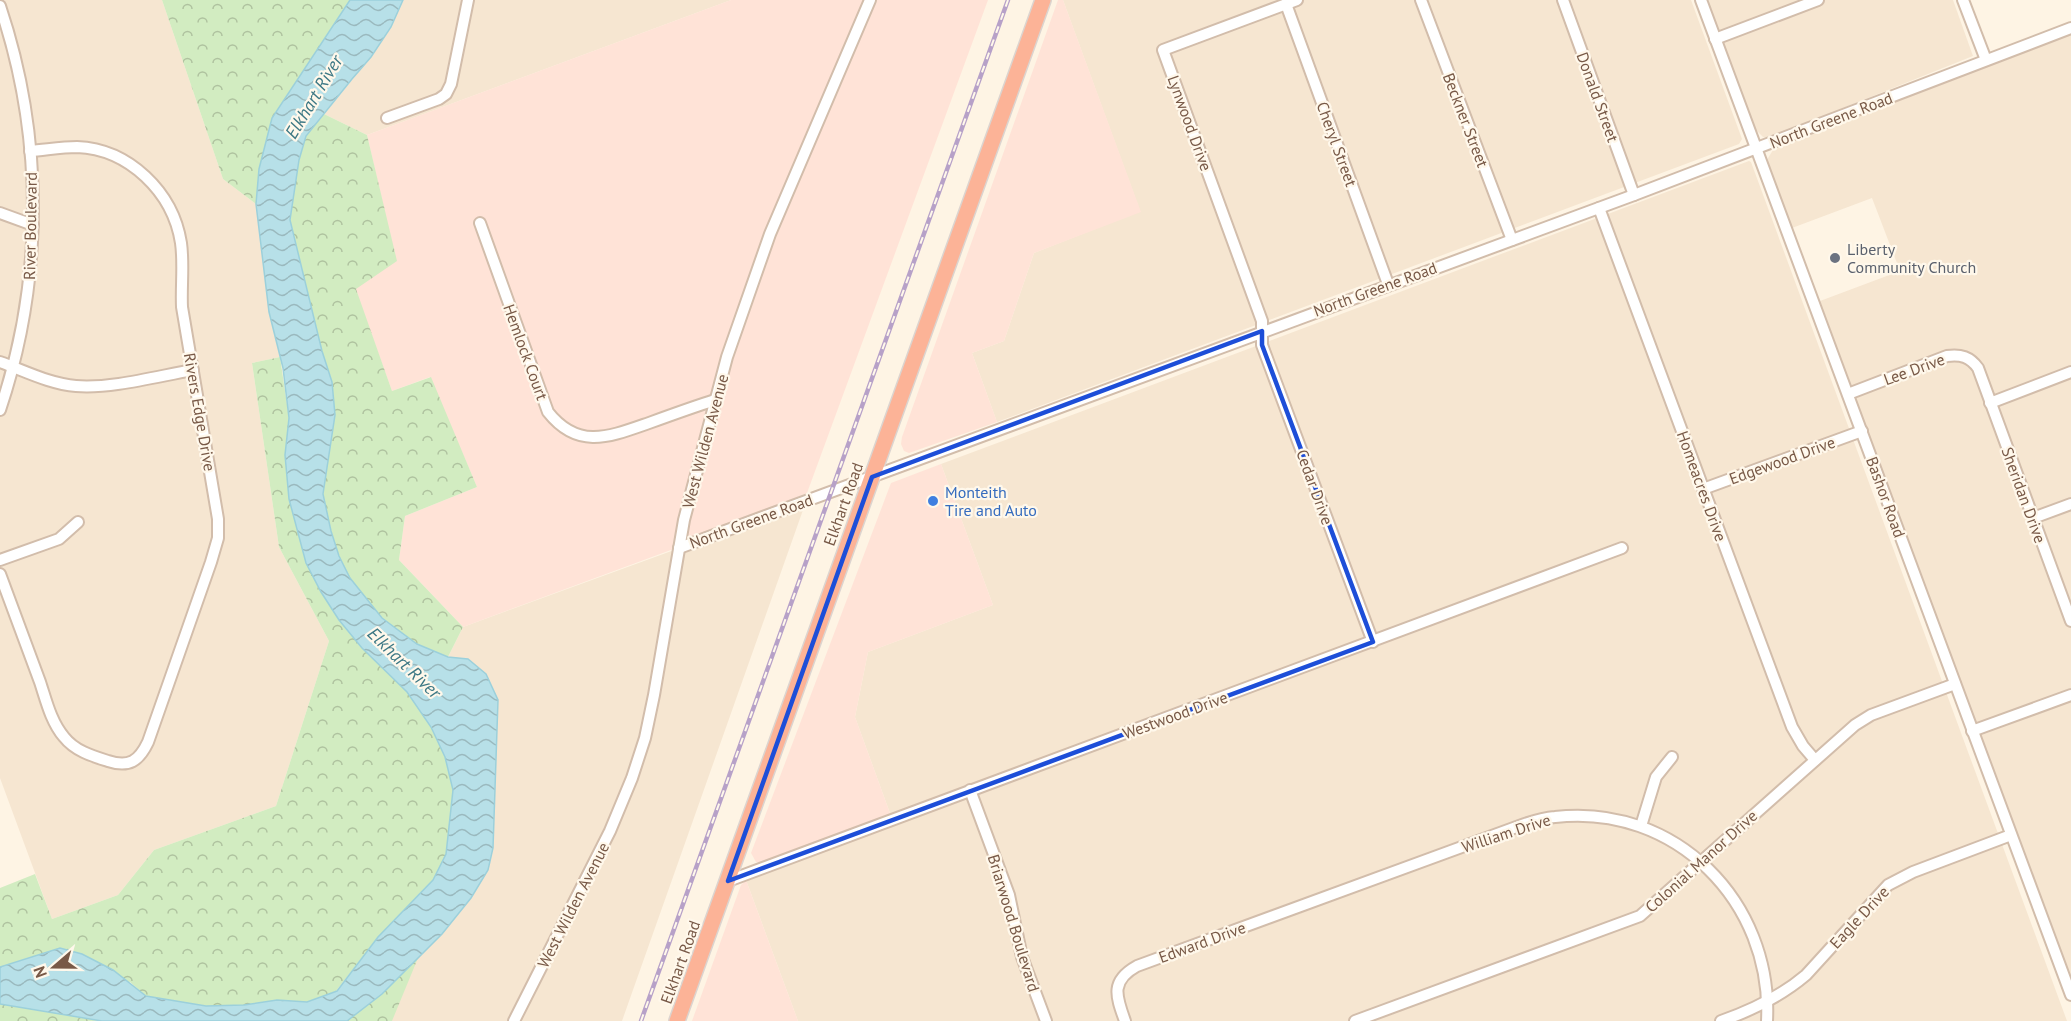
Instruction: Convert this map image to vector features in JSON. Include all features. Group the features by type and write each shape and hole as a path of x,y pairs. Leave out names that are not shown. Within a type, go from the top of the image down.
{"highway":[{"name":"Elkhart Road","path":"678,1021 1043,0"}],"street":[{"path":"387,118 439,99 446,94 451,84 468,0"},
{"name":"West Wilden Avenue","path":"514,1021 610,831 632,778 645,738 684,520 727,357 770,234 870,0"},
{"name":"Lynwood Drive","path":"1262,331 1262,321 1163,50 1297,0"},
{"name":"Beckner Street","path":"1421,0 1512,240"},
{"name":"Donald Street","path":"1563,0 1634,195"},
{"name":"Bashor Road","path":"1701,0 2071,995"},
{"path":"1715,39 1818,0"},
{"path":"1963,0 1986,60"},
{"name":"Cheryl Street","path":"1286,4 1388,284"},
{"name":"River Boulevard","path":"0,6 18,70 34,194 28,290 13,367 0,410"},
{"name":"North Greene Road","path":"679,548 1388,284 1634,195 2071,28"},
{"name":"Rivers Edge Drive","path":"0,574 51,712 64,737 82,752 118,764 132,762 142,754 148,742 218,538 215,500 182,307 180,241 176,222 160,192 136,168 111,154 77,147 30,151"},
{"name":"Homeacres Drive","path":"1599,208 1792,727 1803,746 1815,760"},
{"path":"0,213 33,225"},
{"name":"Hemlock Court","path":"480,223 548,412 564,428 583,436 604,438 715,400"},
{"name":"Cedar Drive","path":"1262,331 1262,345 1373,642"},
{"name":"Lee Drive","path":"1848,394 1951,355 1967,357 1978,369"},
{"path":"0,362 56,382 75,386 90,386 193,370"},
{"name":"Sheridan Drive","path":"1978,369 2071,621"},
{"path":"1990,403 2071,372"},
{"name":"Edgewood Drive","path":"1703,489 1862,431"},
{"path":"2033,518 2071,504"},
{"path":"0,560 59,539 78,522"},
{"name":"Westwood Drive","path":"728,881 1622,548"},
{"name":"Colonial Manor Drive","path":"1355,1021 1630,921 1649,909 1862,719 1955,684"},
{"path":"1972,731 2071,695"},
{"path":"1641,826 1656,777 1672,757"},
{"name":"Briarwood Boulevard","path":"970,790 1009,895 1022,957 1046,1021"},
{"name":"William Drive","path":"1328,896 1536,821 1554,817 1594,816 1617,819 1641,826 1671,840 1701,861 1726,888 1749,926 1764,973 1768,1002 1767,1021"},
{"name":"Eagle Drive","path":"1721,1021 1768,1002 1806,975 1879,894 1894,882 1913,872 2011,835"},
{"name":"Edward Drive","path":"1125,1021 1118,1002 1117,988 1121,978 1128,971 1328,896"}],"highlighted area":[{"path":"1262,331 1262,345 1373,642 728,881 872,477"}],"shaded area":[{"path":"0,0 162,0 223,179 256,204 269,312 280,357 252,363 279,547 329,641 276,806 154,850 118,895 52,919 0,778"},
{"path":"403,0 731,0 367,135 324,114 371,57"},
{"path":"731,0 988,0 807,493 679,547 463,627 399,560 405,516 477,487 430,377 392,391 355,289 396,261 367,135"},
{"path":"1058,0 1063,0 1141,212 1034,253 1004,341 972,353 997,422 909,453 904,451 901,444 902,437"},
{"path":"1063,0 1691,0 1742,139 1739,144 997,422 972,353 1004,341 1034,253 1140,211"},
{"path":"1707,0 1953,0 1973,56 1768,138 1763,137 1754,128"},
{"path":"2071,32 2071,978 1820,301 1900,271 1872,198 1792,228 1768,166 1768,158 1773,150"},
{"path":"1749,161 2067,1021 798,1021 746,880 891,816 855,717 868,652 993,605 941,464"},
{"path":"941,464 993,605 868,652 855,717 891,816 766,863 756,862 751,853 891,483"},
{"path":"803,510 622,1021 519,1021 576,899 508,1021 347,1021 382,994 442,934 471,898 488,870 493,848 498,700 485,674 468,659 448,657 463,627 677,549"},
{"path":"746,880 798,1021 692,1021 741,885"}],"green space":[{"path":"162,0 350,0 272,118 259,169 256,204 223,179"},
{"path":"324,114 367,135 397,261 356,289 392,391 431,377 477,487 405,516 399,560 463,627 448,657 417,644 382,618 350,578 339,556 331,531 323,494 335,415 332,382 322,351 290,220 299,160 306,136"},
{"path":"280,357 289,418 285,455 339,620 362,648 407,692 431,727 445,757 453,790 446,854 433,880 378,937 336,991 307,1002 277,1000 244,1005 206,1006 146,996 130,982 0,967 0,888 35,874 52,919 118,895 154,850 276,806 329,641 279,547 252,363"},
{"path":"418,958 392,1021 347,1021 382,994"},
{"path":"0,1004 7,1004 102,1021 0,1021"}],"water":[{"name":"Elkhart River","path":"350,0 403,0 391,27 371,57 306,136 299,160 290,220 322,351 332,382 335,415 323,494 339,556 350,578 382,618 417,644 448,657 468,659 486,674 498,700 493,848 488,870 471,898 442,934 382,994 347,1021 102,1021 0,1004 0,967 60,948 82,954 113,970 146,996 206,1006 244,1005 277,1000 307,1002 337,991 378,937 433,880 446,854 453,790 445,757 431,727 407,692 362,648 339,620 321,592 306,563 289,499 285,455 289,418 283,368 269,312 256,204 259,169 272,118"}],"railway":[{"path":"641,1021 1008,0"}],"place":[{"name":"Liberty Community Church","path":"1835,258"},
{"name":"Monteith Tire and Auto","path":"933,501"}]}
